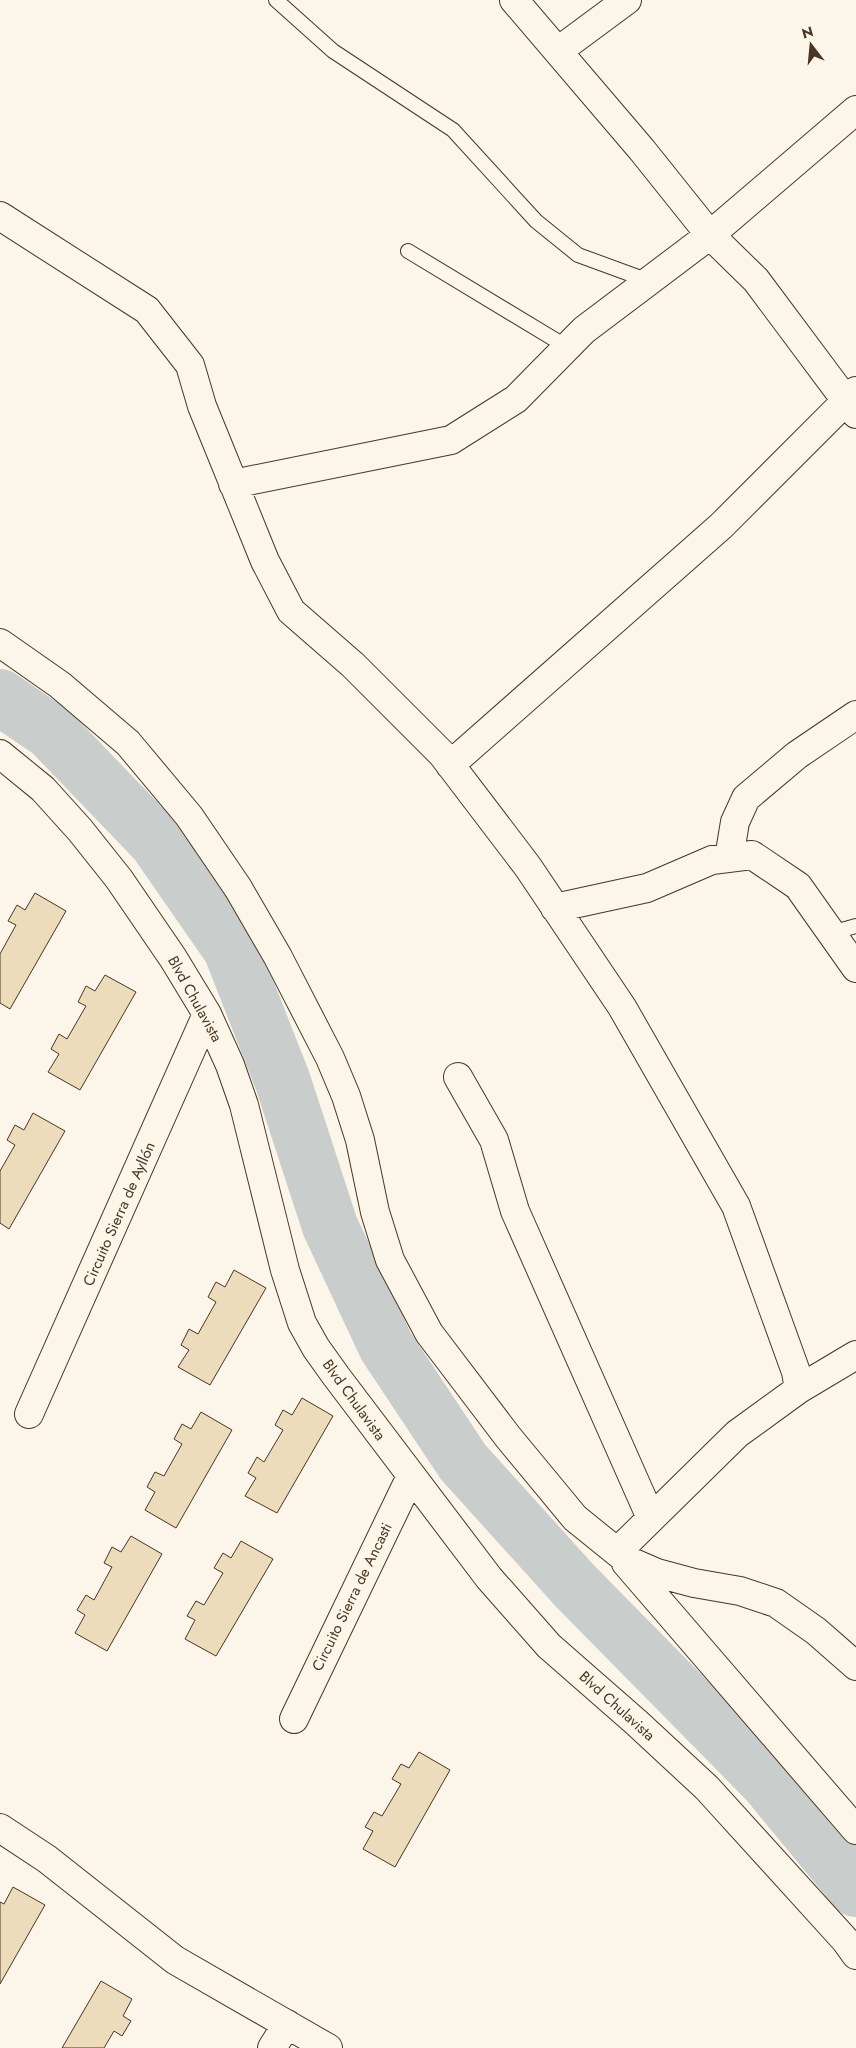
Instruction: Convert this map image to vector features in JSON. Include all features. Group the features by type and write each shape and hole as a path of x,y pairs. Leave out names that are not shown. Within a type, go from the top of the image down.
{"street":[{"path":"450,765 721,526 853,402 756,280 710,234 514,0"},
{"path":"558,51 627,0"},
{"path":"233,484 451,440 516,399 584,330 710,234 856,110"},
{"path":"0,216 148,310 190,365 202,406 233,484 265,561 291,611 353,665 442,754 528,867 622,1007 736,1206 796,1372 799,1389"},
{"path":"0,643 60,685 128,743 189,816 238,888 278,957 330,1058 346,1096 360,1140 375,1212 390,1260 429,1333 508,1436 575,1518 627,1560 656,1573 694,1584 740,1591 776,1603 816,1631 856,1666"},
{"path":"729,858 735,822 746,798 797,756 856,715"},
{"name":"Blvd Chulavista","path":"0,754 43,789 80,830 119,879 173,958 207,1014 230,1065 244,1104 284,1270 302,1322 316,1348 489,1578 549,1646 637,1723 707,1788 846,1941 856,1955"},
{"path":"556,908 647,888 712,860 752,855 798,886 844,929 856,968"},
{"name":"Circuito Sierra de Ayllón","path":"29,1414 207,1014"},
{"path":"458,1077 494,1140 515,1211 651,1518"},
{"path":"617,1552 737,1434 799,1389 856,1355"},
{"name":"Circuito Sierra de Ancasti","path":"294,1719 411,1476"},
{"path":"617,1552 856,1830"},
{"path":"0,1828 47,1859 175,1960 328,2048"},
{"path":"272,2048 287,2024"}],"lane":[{"path":"276,0 333,50 453,130 536,220 578,254 649,281"},
{"path":"408,251 568,347"}],"building":[{"path":"35,893 66,911 10,1009 0,1003 0,954 16,925 8,921 17,905 25,910"},
{"path":"105,975 136,992 80,1090 48,1072 59,1054 51,1049 59,1034 67,1039 86,1006 78,1002 86,986 95,991"},
{"path":"33,1113 65,1131 9,1229 0,1223 0,1171 15,1145 7,1140 15,1125 24,1130"},
{"path":"234,1270 266,1288 210,1385 178,1367 189,1350 181,1345 189,1329 198,1334 216,1302 208,1297 216,1282 225,1287"},
{"path":"302,1398 333,1416 277,1513 245,1496 256,1478 248,1473 257,1457 264,1462 283,1430 275,1425 283,1410 292,1415"},
{"path":"201,1412 232,1430 176,1528 145,1510 155,1492 147,1487 155,1472 164,1476 182,1444 174,1439 182,1424 191,1429"},
{"path":"131,1536 162,1554 107,1651 75,1633 85,1615 77,1610 86,1595 94,1600 112,1567 104,1563 112,1547 121,1552"},
{"path":"241,1541 273,1559 216,1656 185,1639 195,1620 187,1616 196,1601 204,1605 223,1573 214,1568 223,1553 231,1558"},
{"path":"419,1752 450,1770 395,1867 363,1849 373,1831 365,1827 374,1812 382,1816 401,1784 392,1779 401,1764 409,1768"},
{"path":"13,1887 45,1905 0,1984 0,1902 4,1904"},
{"path":"101,1981 132,1999 123,2016 131,2021 122,2036 114,2031 104,2048 62,2048"}],"waterway":[{"path":"0,697 51,732 156,841 231,949 283,1082 330,1226 386,1346 463,1462 575,1586 767,1781 856,1889"}]}
